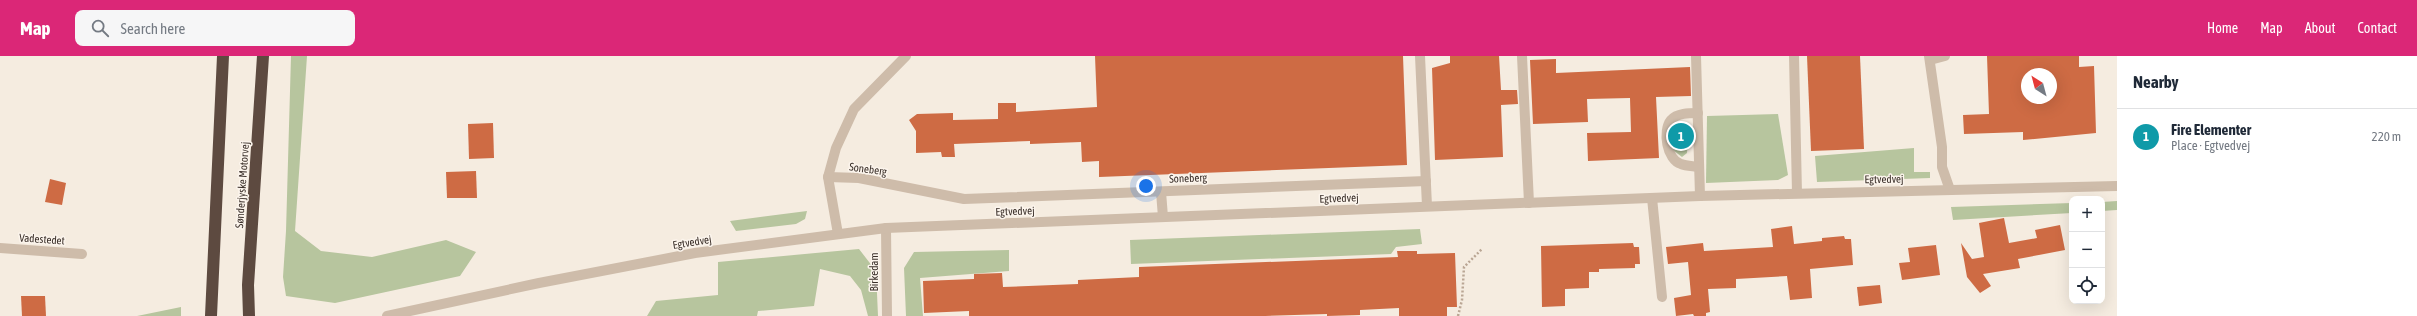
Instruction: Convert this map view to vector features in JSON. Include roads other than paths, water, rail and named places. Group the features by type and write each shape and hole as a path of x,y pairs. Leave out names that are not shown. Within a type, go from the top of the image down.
{"highway":[{"path":"211,316 223,56"},
{"name":"Sønderjyske Motorvej","path":"249,316 248,285 263,56"}],"street":[{"path":"838,234 828,178 836,148 854,109 906,56"},
{"path":"1420,56 1427,206"},
{"path":"1522,56 1529,203"},
{"path":"1696,56 1700,196"},
{"path":"1794,56 1797,193"},
{"path":"1944,56 1929,58 1942,146 1942,167 1950,190"},
{"path":"1698,113 1680,114 1671,120 1667,131 1667,146 1672,157 1680,164 1699,166"},
{"name":"Soneberg","path":"828,178 860,178 964,199 1426,181"},
{"name":"Egtvedvej","path":"387,316 539,283 695,253 886,228 1700,196 2117,186"},
{"path":"1161,192 1163,217"},
{"path":"1652,198 1662,297"},
{"name":"Birkedam","path":"886,228 887,316"},
{"name":"Vadestedet","path":"0,248 82,254"}],"place":[{"name":"Fire Elementer","path":"1681,136"}]}
